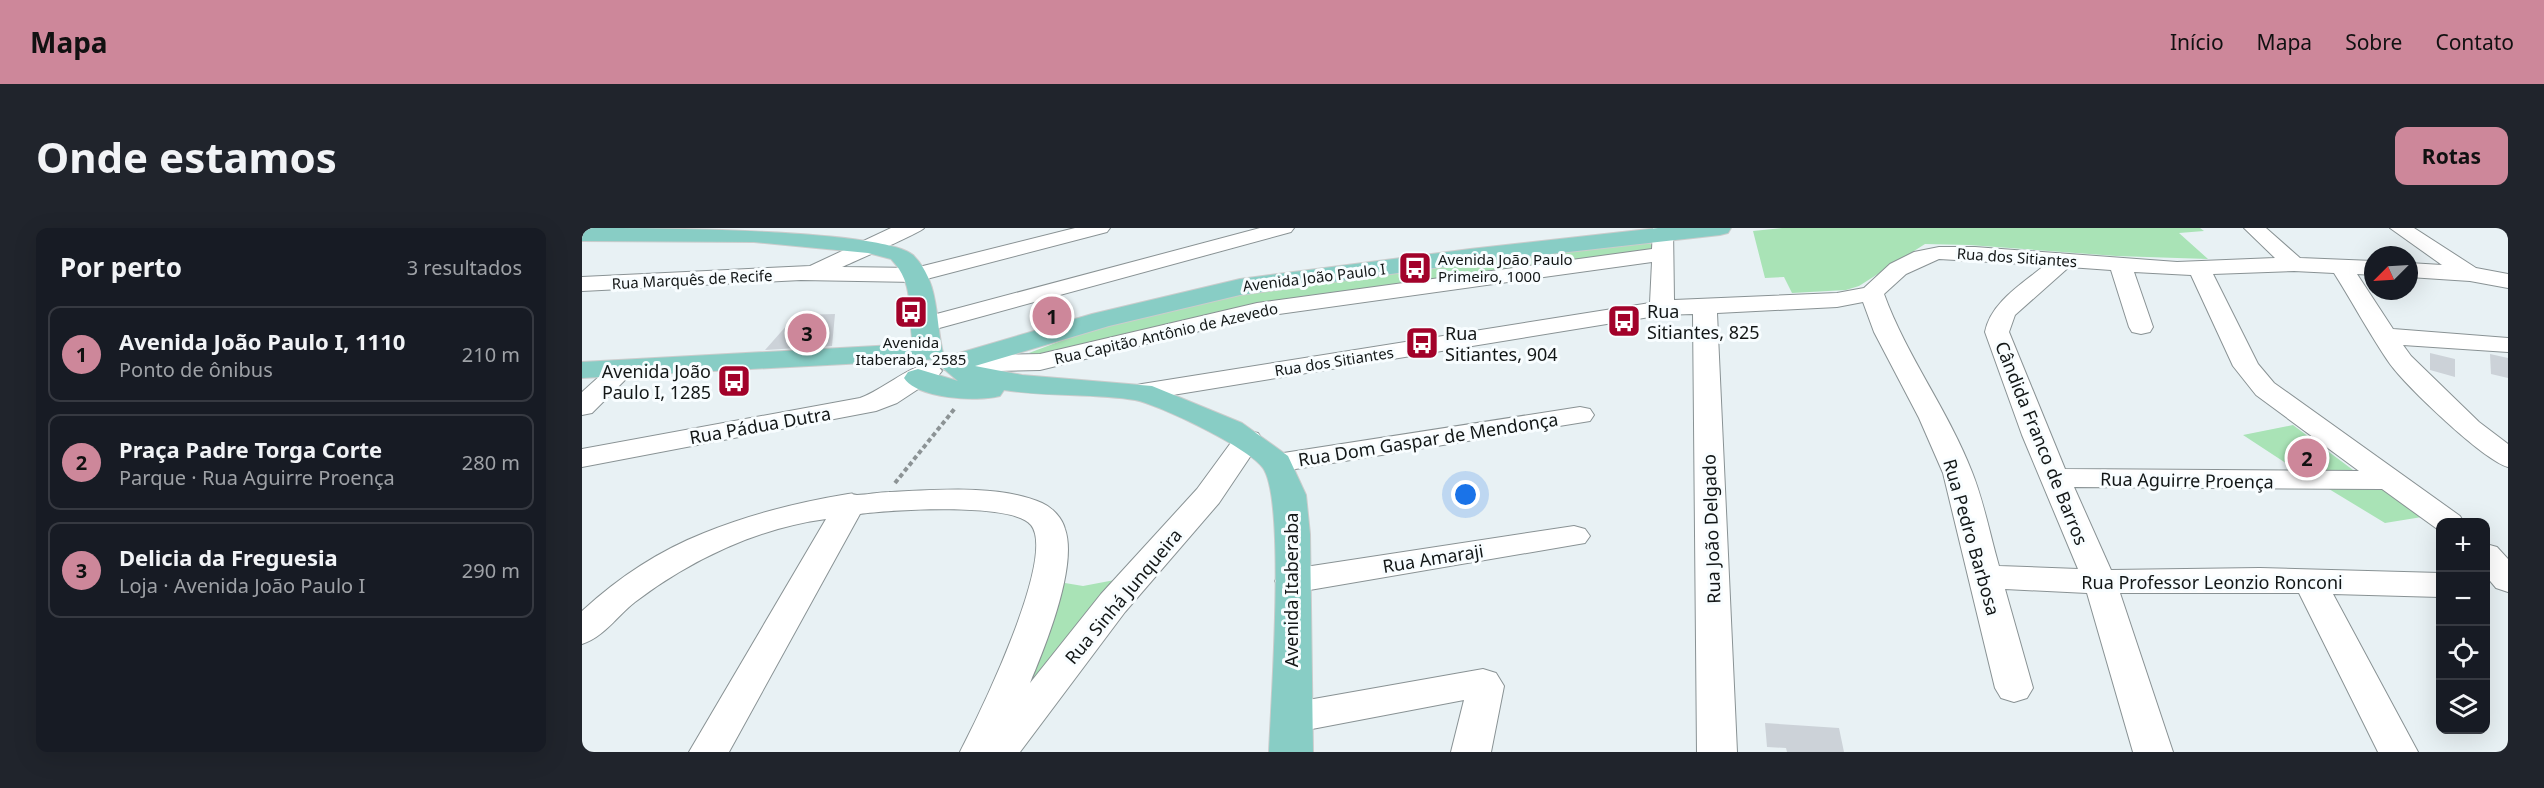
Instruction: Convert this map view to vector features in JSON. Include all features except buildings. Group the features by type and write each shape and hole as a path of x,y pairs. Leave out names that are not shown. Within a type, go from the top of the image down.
{"main road":[{"name":"Avenida João Paulo I","path":"582,370 605,377 933,364 1223,290 1303,278 1720,228"},
{"path":"582,234 754,235 869,246 901,236 930,316 933,364"},
{"name":"Avenida Itaberaba","path":"933,364 969,375 1007,381 1044,374 1142,392 1178,405 1248,439 1277,463 1285,479 1292,514 1291,735"},
{"name":"Avenida Itaberaba","path":"933,364 940,387 969,390 1044,374"}],"street":[{"name":"Rua Marquês de Recife","path":"582,284 801,273 844,267 915,274 1100,228"},
{"path":"930,316 1284,228"},
{"path":"2254,228 2294,264"},
{"path":"2400,228 2470,274"},
{"path":"1659,236 1662,308"},
{"name":"Rua Capitão Antônio de Azevedo","path":"933,364 1044,374 1257,310 1659,236"},
{"name":"Rua Marquês de Recife","path":"844,267 869,246"},
{"name":"Rua dos Sitiantes","path":"1142,392 1662,308 1824,302 1872,293 1898,269 1922,257 1939,253 1975,253 2121,266 2199,269 2294,264 2364,267"},
{"name":"Cândida Franco de Barros","path":"2064,260 2005,311 1997,332 2055,478 2100,582 2153,752"},
{"path":"2121,266 2141,327"},
{"path":"2341,266 2402,361 2423,385 2469,428 2508,458"},
{"path":"2199,269 2246,366 2265,389 2289,409 2392,479 2444,518"},
{"path":"2418,271 2470,274 2508,281"},
{"name":"Rua Pedro Barbosa","path":"1872,293 1886,333 1933,418 1958,473 1983,577 2014,688"},
{"name":"Rua João Delgado","path":"1705,306 1717,752"},
{"path":"2386,336 2508,345"},
{"name":"Rua Pádua Dutra","path":"582,458 855,408 888,397 933,364"},
{"path":"582,407 605,377"},
{"name":"Rua Dom Gaspar de Mendonça","path":"1277,463 1308,456 1580,415"},
{"name":"Rua Sinhá Junqueira","path":"998,752 1113,603 1208,496 1248,439"},
{"name":"Rua Aguirre Proença","path":"2055,478 2351,481 2392,479"},
{"path":"582,631 634,586 692,552 779,519 866,502 942,499 1010,504 1036,513 1045,519 1050,528 1052,553 1043,596 1025,652 980,752"},
{"path":"709,752 866,502"},
{"name":"Rua Amaraji","path":"1292,581 1574,536"},
{"path":"2490,560 2508,580"},
{"name":"Rua Professor Leonzio Ronconi","path":"1983,577 2100,582 2310,582 2436,585"},
{"path":"2310,582 2398,752"},
{"path":"2490,586 2508,586"},
{"path":"1291,735 1428,690 1483,683 1486,686 1471,752"}],"path":[{"path":"866,502 969,390"}],"green space":[{"path":"1782,228 2200,228 2204,231 2179,233 2208,259 2116,256 1925,244 1859,286 1846,290 1792,293 1784,277 1765,278 1753,231"},
{"path":"1641,240 1657,247 1655,252 1407,285 1042,359 1029,353 1082,333 1232,293"},
{"path":"2293,425 2357,473 2304,475 2243,435"},
{"path":"2380,483 2428,516 2385,523 2324,486"},
{"path":"1035,578 1083,586 1120,579 985,743"}],"place":[{"name":"Avenida João Paulo Primeiro, 1000","path":"1415,268"},
{"name":"Avenida Itaberaba, 2585","path":"911,312"},
{"name":"Avenida João Paulo I, 1110","path":"1052,316"},
{"name":"Rua Sitiantes, 825","path":"1624,321"},
{"name":"Delicia da Freguesia","path":"807,333"},
{"name":"Rua Sitiantes, 904","path":"1422,343"},
{"name":"Avenida João Paulo I, 1285","path":"734,381"},
{"name":"Praça Padre Torga Corte","path":"2307,458"}]}
